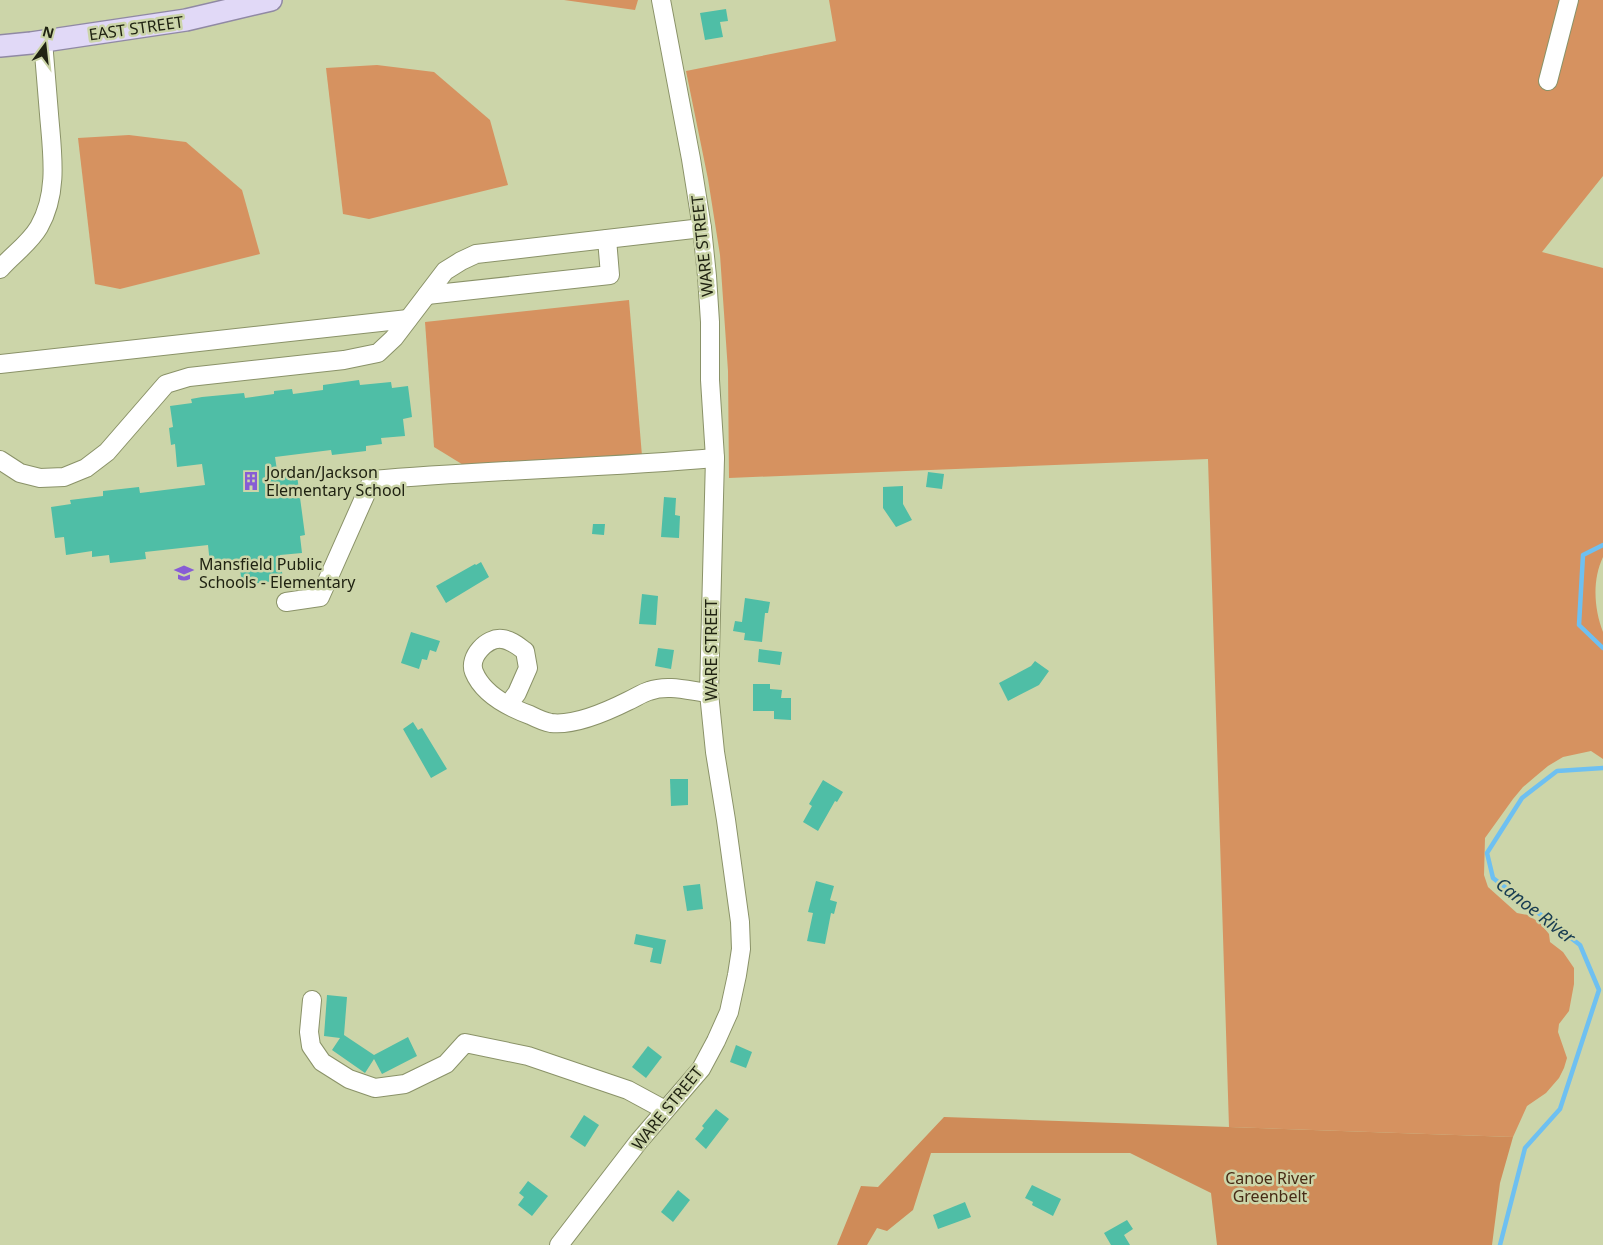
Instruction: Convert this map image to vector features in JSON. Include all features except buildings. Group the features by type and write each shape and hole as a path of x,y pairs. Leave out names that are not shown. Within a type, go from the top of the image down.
{"main road":[{"name":"EAST STREET","path":"0,46 186,20 271,0"}],"street":[{"name":"WARE STREET","path":"559,1245 638,1142 701,1069 716,1041 728,1012 737,975 740,949 737,896 715,752 709,693 715,458 710,380 709,313 702,228 661,0"},
{"path":"1548,81 1569,0"},
{"path":"0,269 27,244 46,213 51,196 53,178 43,41"},
{"path":"0,460 26,475 40,478 64,477 86,468 107,452 166,384 189,377 344,360 378,353 394,338 446,271 476,254 702,228"},
{"path":"426,295 610,275 607,239"},
{"path":"0,364 408,319"},
{"path":"286,602 320,596 372,480 647,464 715,458"},
{"path":"0,478 26,475"},
{"path":"508,705 528,715 552,723 580,720 605,712 649,691 668,688 709,693"},
{"path":"312,1000 309,1032 311,1046 322,1062 349,1080 375,1088 405,1084 446,1064 465,1043 537,1060 628,1090 666,1110"}],"shaded area":[{"path":"564,0 638,0 635,10"},
{"path":"829,0 1603,0 1603,176 1542,252 1603,268 1603,557 1597,575 1595,594 1603,632 1603,759 1591,751 1563,757 1548,766 1523,787 1485,838 1484,875 1488,887 1517,913 1528,915 1540,923 1549,934 1550,942 1563,952 1574,968 1574,984 1569,1011 1559,1024 1558,1032 1567,1058 1564,1068 1559,1078 1546,1093 1527,1106 1513,1137 1229,1127 1208,459 729,478 728,371 720,255 708,179 686,71 836,41"},
{"path":"377,65 434,72 490,120 508,185 369,219 343,214 326,68"},
{"path":"129,135 186,142 242,190 260,254 120,289 95,284 78,138"},
{"path":"629,300 642,456 465,466 434,447 425,322"}],"green space":[{"name":"Canoe River Greenbelt","path":"944,1117 1513,1137 1500,1183 1492,1245 1217,1245 1211,1193 1130,1153 931,1153 913,1210 887,1231 877,1228 867,1245 837,1245 861,1186 878,1187"}],"waterway":[{"name":"Canoe River","path":"1603,545 1583,555 1579,625 1603,648"},
{"name":"Canoe River","path":"1500,1245 1525,1148 1560,1109 1599,990 1580,945 1493,878 1487,853 1522,798 1557,771 1603,768"}],"place":[{"name":"Jordan/Jackson Elementary School","path":"251,481"},
{"name":"Mansfield Public Schools - Elementary","path":"184,573"}]}
